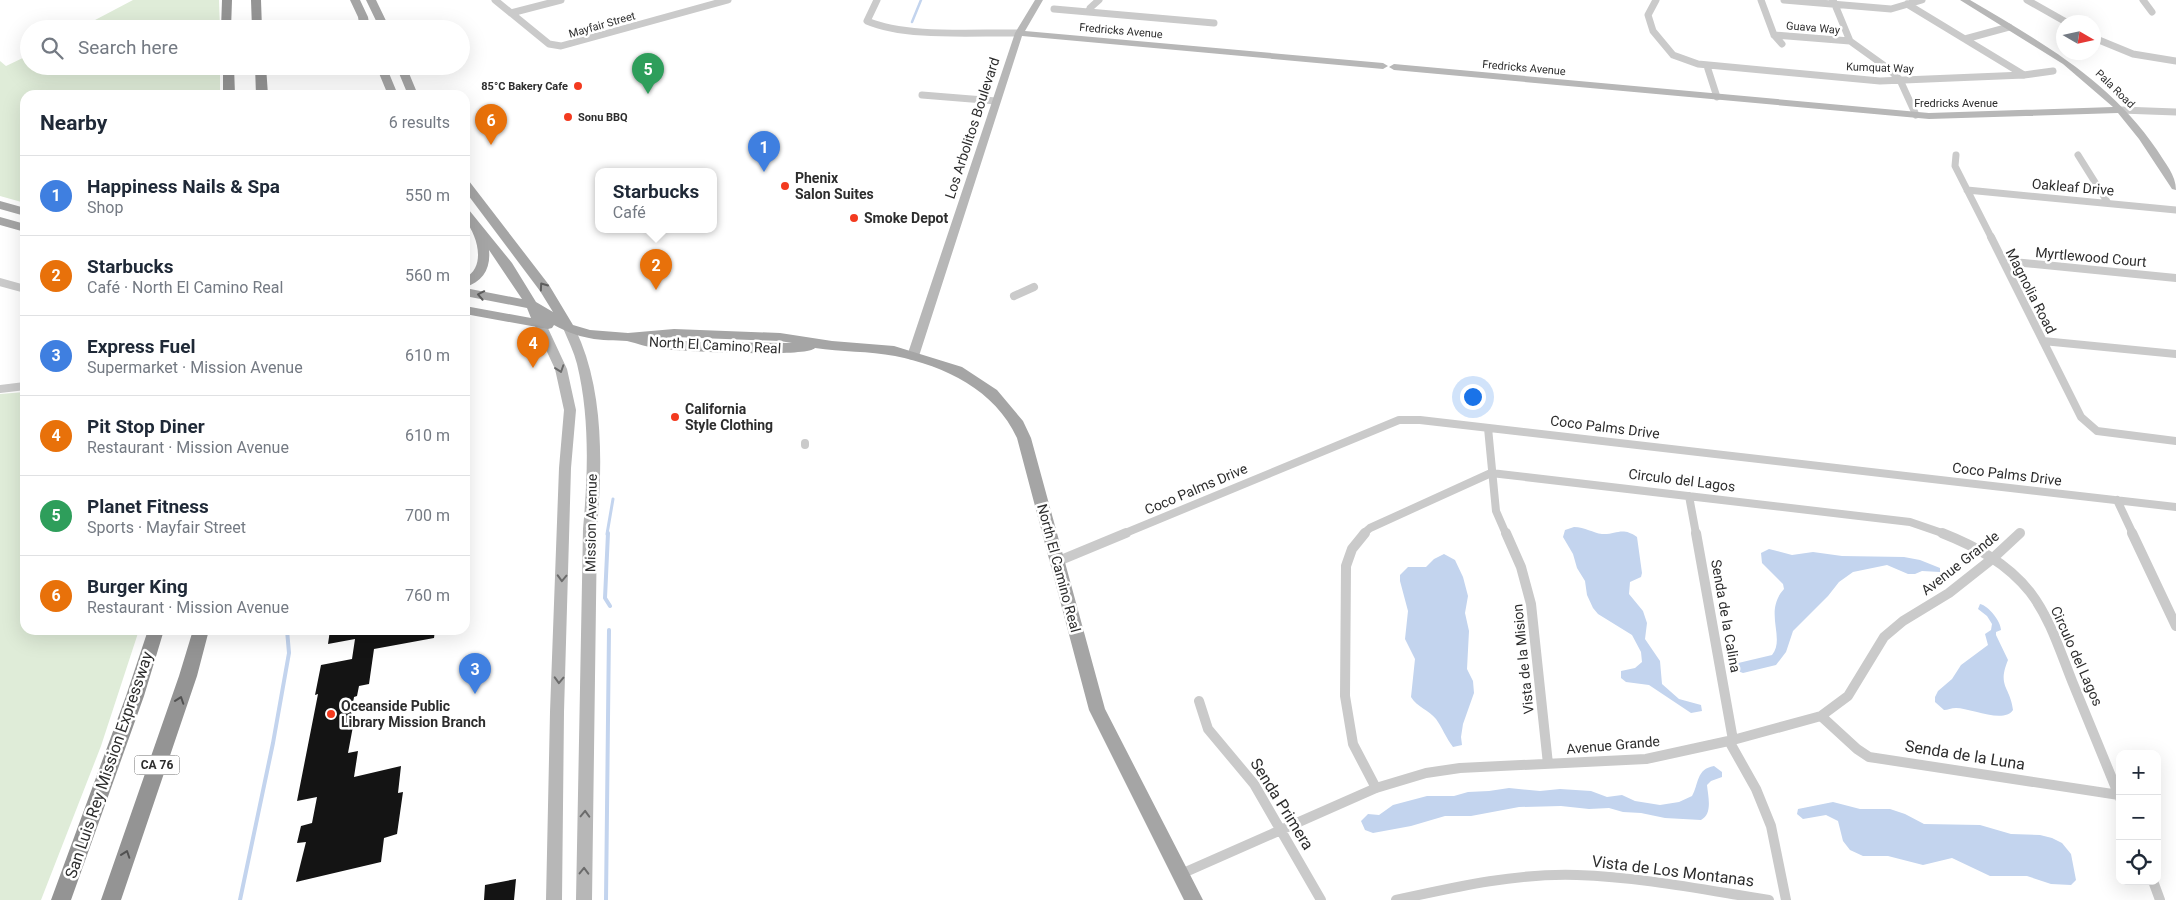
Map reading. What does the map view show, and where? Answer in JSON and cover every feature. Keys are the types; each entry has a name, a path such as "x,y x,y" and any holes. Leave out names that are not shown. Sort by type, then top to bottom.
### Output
{"highway":[{"path":"226,20 227,0"},
{"path":"256,0 257,20"},
{"path":"228,75 229,90"},
{"path":"261,75 262,90"},
{"name":"San Luis Rey Mission Expressway","path":"61,900 135,696 154,635"},
{"name":"CA 76","path":"110,900 185,686 200,635"}],"main road":[{"path":"355,0 362,20"},
{"path":"372,0 381,20"},
{"path":"385,75 391,90"},
{"path":"394,75 397,79 406,80"},
{"path":"404,75 411,90"},
{"name":"Mission Avenue","path":"470,189 545,288 569,328"},
{"path":"0,205 20,211"},
{"path":"470,206 480,216 490,215"},
{"name":"Mission Avenue","path":"470,218 494,246 532,305 540,324"},
{"path":"0,221 20,227"},
{"path":"470,280 479,275 484,266 485,248 479,228"},
{"path":"470,293 532,305 569,328"},
{"path":"470,311 569,328"},
{"name":"North El Camino Real","path":"569,328 590,334 628,337 674,333 776,349 832,346"},
{"name":"North El Camino Real","path":"628,337 662,345 805,341 832,346 894,351 957,370 992,393 1018,425 1024,438 1056,562 1098,710 1194,900"}],"street":[{"name":"Mayfair Street","path":"496,0 548,44 561,46 728,0"},
{"path":"512,13 561,0"},
{"name":"Fredricks Avenue","path":"876,0 867,21 871,25 924,31 1019,33 1916,115 2121,110 2176,112"},
{"name":"Los Arbolitos Boulevard","path":"913,356 1019,33 1033,7 1040,0"},
{"path":"1089,12 1090,8 1099,0"},
{"name":"Kumquat Way","path":"1656,0 1648,16 1653,32 1673,55 1707,66 1880,81 2024,75 2053,71"},
{"name":"Guava Way","path":"1761,0 1774,35 1782,44"},
{"path":"1784,0 1834,2 1891,9 1922,0"},
{"name":"Pala Road","path":"1964,0 2074,68 2099,88 2121,110 2176,187"},
{"path":"2027,0 2056,16"},
{"path":"2143,0 2152,12"},
{"path":"1834,2 1850,41 1889,69 1900,80 1916,115"},
{"path":"1908,4 2024,75"},
{"path":"1054,9 1214,24"},
{"path":"1965,39 2009,27"},
{"name":"Guava Way","path":"1774,35 1850,41"},
{"path":"2101,42 2134,56 2176,61"},
{"path":"1707,66 1717,97"},
{"path":"922,95 996,101"},
{"name":"Magnolia Road","path":"1956,155 1955,166 2081,417 2097,431 2176,441"},
{"path":"2078,155 2108,203"},
{"name":"Oakleaf Drive","path":"1967,190 2176,210"},
{"name":"Myrtlewood Court","path":"2003,262 2176,278"},
{"path":"0,282 20,288"},
{"path":"1014,296 1034,287"},
{"name":"Mission Avenue","path":"540,324 561,369 570,410 565,468 557,712 554,900"},
{"name":"Mission Avenue","path":"569,328 583,363 592,422 593,494 590,529 584,900"},
{"path":"2043,341 2176,354"},
{"path":"0,389 20,387"},
{"name":"Coco Palms Drive","path":"1056,562 1399,420 1420,420 2176,507"},
{"name":"Vista de la Mision","path":"1488,428 1496,511 1521,567 1532,604 1548,764"},
{"path":"1376,788 1353,744 1344,696 1346,566 1350,550 1356,540 1370,528 1491,473"},
{"name":"Circulo del Lagos","path":"1491,473 1910,522 1953,535 2005,567 2021,582 2046,616 2119,795"},
{"name":"Senda de la Calina","path":"1689,496 1731,741 1756,789 1771,826 1786,900"},
{"path":"2117,500 2172,610 2176,626"},
{"name":"Avenue Grande","path":"1181,874 1376,788 1426,772 1460,768 1646,759 1731,741 1821,716 1848,696 1884,637 1903,621 1949,593 1992,559 2020,533"},
{"name":"Senda Primera","path":"1199,701 1208,728 1254,784 1320,900"},
{"name":"Senda de la Luna","path":"1821,716 1857,749 1869,757 2116,796"},
{"name":"Vista de Los Montanas","path":"1396,900 1483,882 1574,875 1619,878 1769,900"},
{"path":"2154,885 2160,900"}],"green space":[{"path":"133,0 219,0 220,20 95,20"},
{"path":"20,59 20,75 220,75 220,90 20,90 20,202 0,196 0,61 6,66"},
{"path":"20,392 20,635 137,635 101,746 41,900 0,900 0,394"}],"water":[{"path":"1574,527 1602,534 1623,531 1637,537 1642,573 1641,577 1630,582 1629,594 1643,611 1647,623 1645,639 1660,661 1662,684 1679,699 1701,705 1702,711 1691,713 1649,685 1626,682 1621,678 1621,671 1635,668 1642,662 1641,652 1632,635 1598,614 1593,608 1587,595 1585,581 1563,537 1565,530"},
{"path":"1769,549 1792,555 1813,552 1842,556 1904,557 1920,560 1940,568 1940,572 1922,571 1908,574 1887,565 1853,572 1839,582 1828,596 1793,631 1786,652 1776,665 1743,673 1735,670 1734,664 1772,655 1776,648 1775,607 1784,589 1783,584 1762,563 1761,553"},
{"path":"1444,554 1455,560 1463,577 1468,596 1465,613 1469,631 1467,669 1473,681 1474,693 1463,724 1462,745 1453,747 1436,719 1411,697 1415,659 1405,639 1408,611 1400,581 1400,575 1408,567 1426,567 1434,559"},
{"path":"1980,604 1991,611 1999,623 2001,630 1996,632 1996,635 2008,660 2004,681 2013,710 2009,714 2002,716 1956,708 1944,710 1935,702 1938,691 1952,679 1961,665 1988,645 1985,634 1991,630 1992,624 1987,616 1978,609"},
{"path":"1714,766 1722,772 1722,777 1711,781 1707,785 1708,809 1707,814 1701,820 1665,818 1609,808 1589,809 1561,806 1519,807 1471,816 1445,816 1411,826 1373,833 1365,830 1361,821 1368,814 1379,815 1393,805 1427,796 1454,796 1468,792 1509,788 1540,791 1560,789 1591,791 1607,797 1622,795 1635,801 1660,805 1679,802 1692,796 1701,774 1704,770"},
{"path":"1833,802 1860,809 1890,809 1924,824 1980,825 2011,834 2040,835 2052,838 2062,843 2071,854 2076,880 2071,885 2051,884 2027,876 1990,876 1952,858 1923,865 1888,856 1863,856 1850,850 1843,841 1838,821 1826,815 1803,819 1797,814 1798,809"}],"building":[{"path":"329,635 434,635 434,638 374,649 369,684 359,686 357,696 354,697 350,722 354,721 348,753 358,751 354,777 401,766 398,793 403,792 397,834 384,838 381,862 296,882 306,842 297,843 301,826 312,823 317,797 297,801 318,694 315,695 321,665 352,659 355,639 328,644"},
{"path":"516,879 514,900 484,900 485,885"}],"waterway":[{"path":"912,22 921,0"},
{"path":"607,534 613,499"},
{"path":"608,533 605,598 610,606"},
{"path":"606,900 609,630"},
{"path":"240,900 273,743 289,653 287,635"}],"place":[{"name":"85°C Bakery Cafe","path":"578,86"},
{"name":"Planet Fitness","path":"648,94"},
{"name":"Sonu BBQ","path":"568,117"},
{"name":"Burger King","path":"491,145"},
{"name":"Happiness Nails & Spa","path":"764,172"},
{"name":"Phenix Salon Suites","path":"785,186"},
{"name":"Smoke Depot","path":"854,218"},
{"name":"Starbucks","path":"656,290"},
{"name":"Pit Stop Diner","path":"533,368"},
{"name":"California Style Clothing","path":"675,417"},
{"name":"Express Fuel","path":"475,694"},
{"name":"Oceanside Public Library Mission Branch","path":"331,714"}]}
